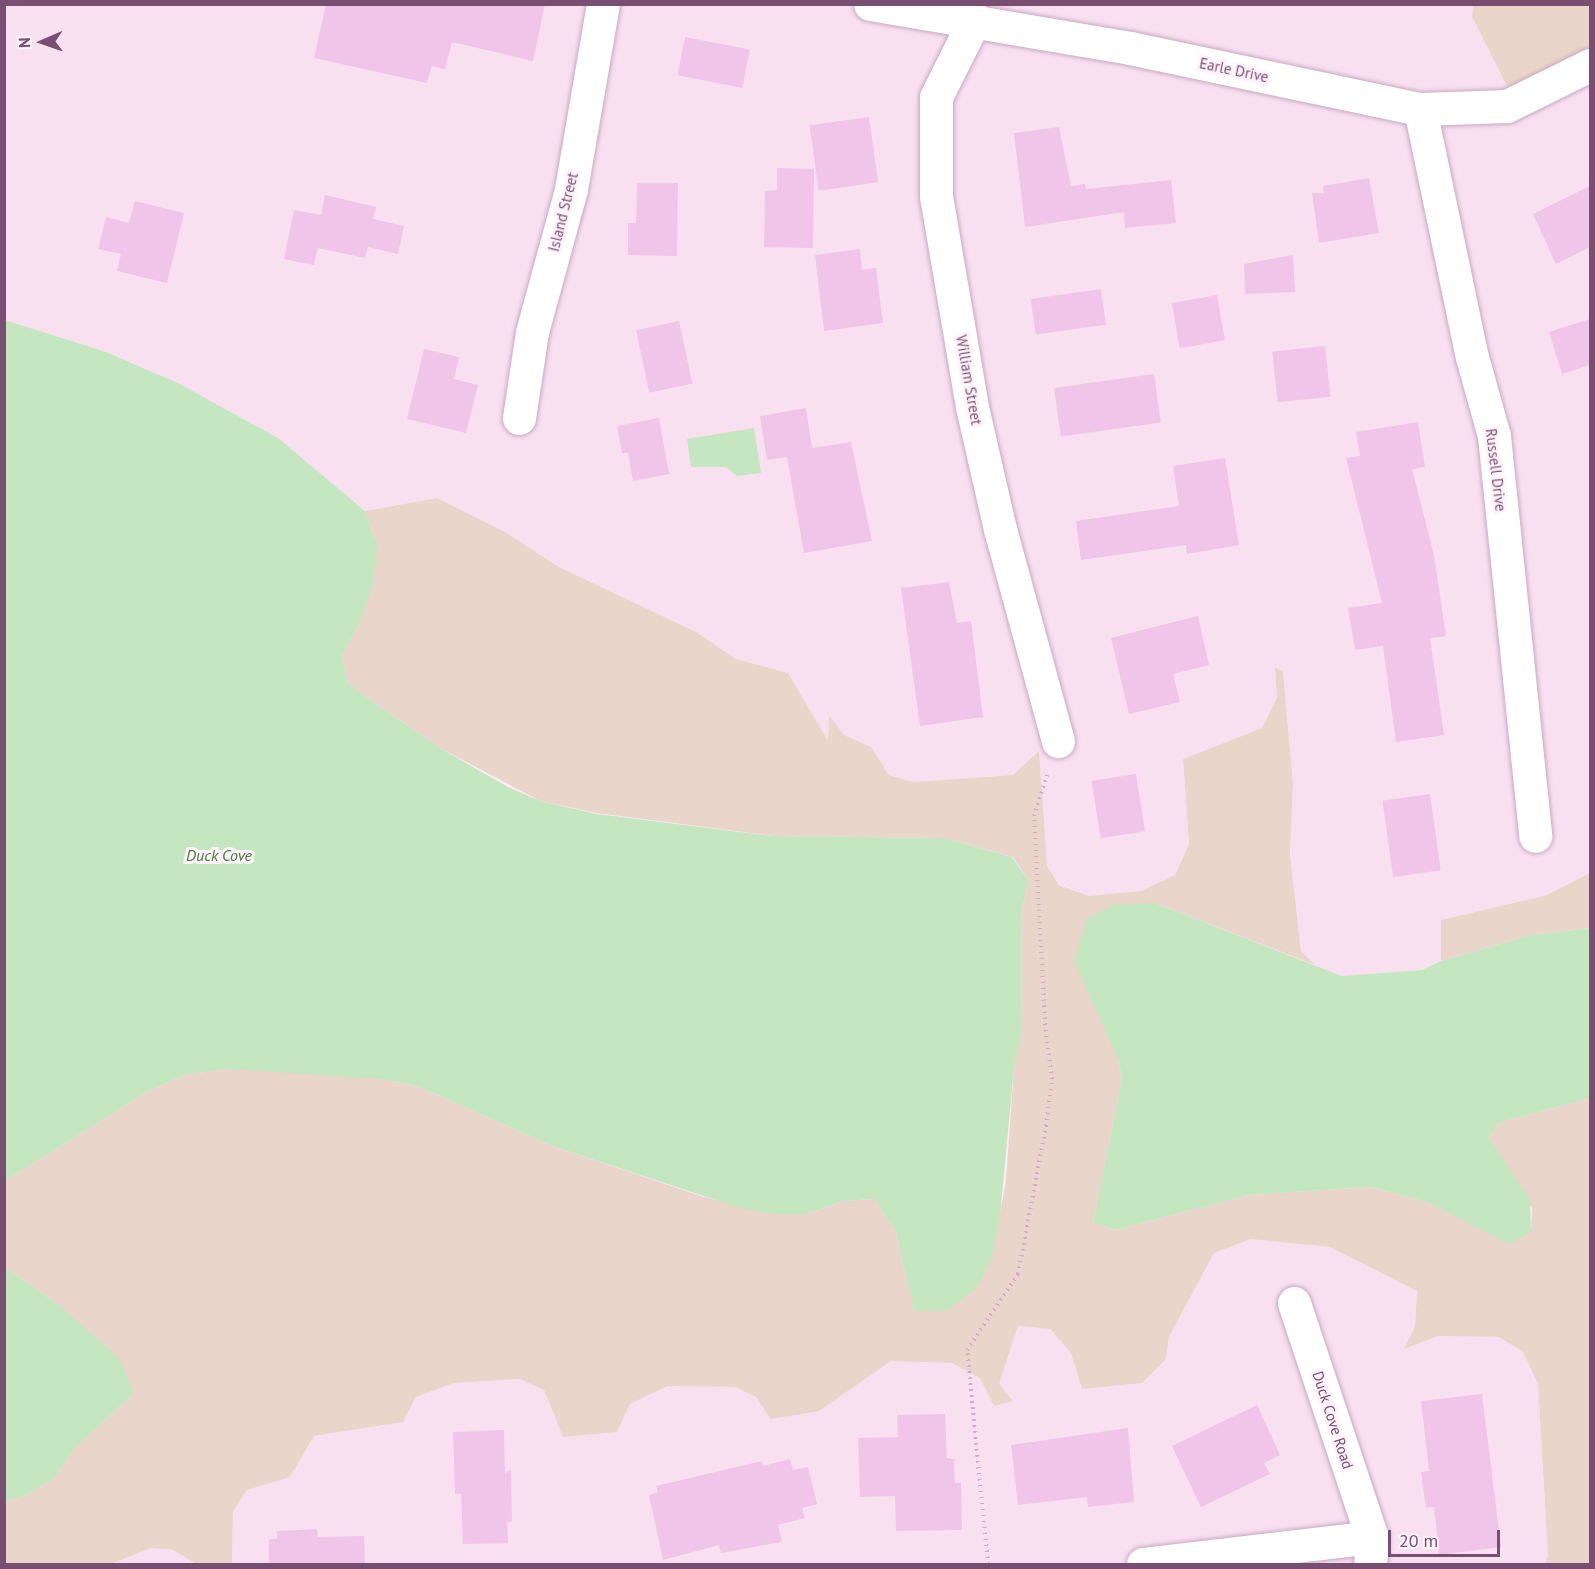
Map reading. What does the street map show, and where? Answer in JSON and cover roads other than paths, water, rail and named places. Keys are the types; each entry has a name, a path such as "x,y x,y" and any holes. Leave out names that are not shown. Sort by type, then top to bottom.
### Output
{"street":[{"name":"Island Street","path":"519,418 532,332 571,189 603,4"},
{"name":"Earle Drive","path":"870,4 975,19 1420,109 1507,106 1590,65"},
{"name":"William Street","path":"975,19 936,97 936,196 972,407 1000,529 1058,741"},
{"name":"Russell Drive","path":"1420,109 1472,357 1494,436 1535,836"},
{"name":"Duck Cove Road","path":"1143,1564 1371,1551 1294,1303"}],"water":[{"name":"Duck Cove","path":"5,320 106,352 180,384 278,438 365,511 378,547 372,587 360,622 342,655 348,684 440,748 508,787 540,801 597,814 773,836 944,838 1012,857 1028,880 1021,916 1022,1031 1014,1068 1000,1216 992,1258 975,1290 945,1311 914,1311 896,1232 874,1199 843,1201 807,1214 772,1214 737,1207 555,1147 417,1086 381,1079 227,1069 183,1075 147,1092 5,1181"},
{"path":"754,428 761,473 737,476 726,467 691,467 687,439"},
{"path":"1155,903 1342,976 1422,970 1441,961 1531,935 1590,928 1590,1098 1498,1123 1489,1138 1530,1199 1531,1232 1510,1244 1427,1202 1371,1187 1249,1195 1116,1230 1093,1223 1122,1079 1118,1059 1074,961 1087,919 1112,905"},
{"path":"5,1267 60,1306 119,1358 134,1393 75,1448 54,1478 25,1496 5,1501"}]}
